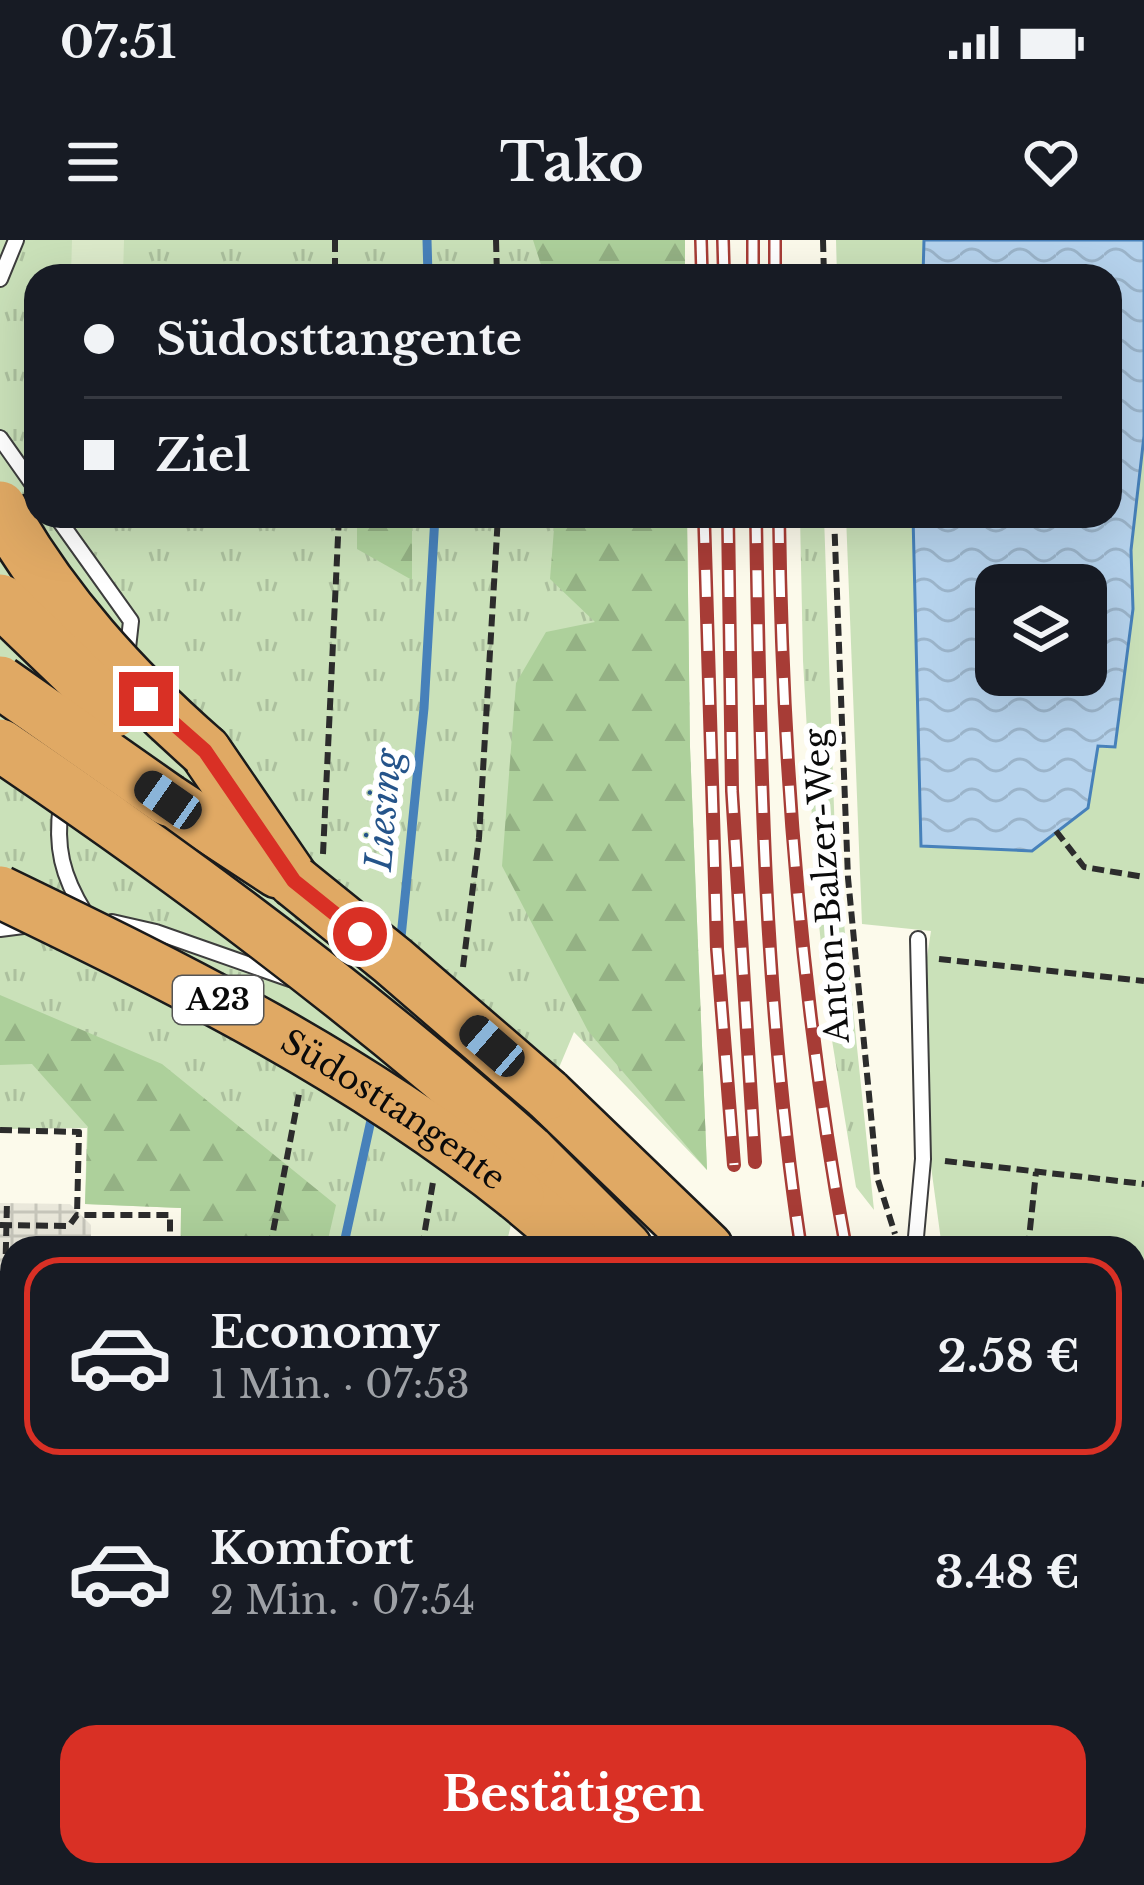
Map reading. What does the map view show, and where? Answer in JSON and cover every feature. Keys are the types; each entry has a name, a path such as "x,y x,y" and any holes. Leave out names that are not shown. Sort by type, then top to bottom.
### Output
{"highway":[{"path":"0,507 98,648 205,751 308,878"},
{"path":"0,600 113,709 192,769 548,1094 695,1236"},
{"path":"0,682 214,834 308,878"},
{"path":"0,745 264,930 442,1074 524,1173 610,1236"},
{"name":"Südosttangente","path":"0,892 186,983 337,1066 456,1147 524,1173 572,1236"}],"lane":[{"path":"0,279 16,240"},
{"path":"0,438 24,472"},
{"path":"64,528 130,621 123,690 77,753"},
{"path":"65,769 56,839 65,882 87,917"},
{"path":"0,929 87,917 156,932 312,986"},
{"path":"916,1236 923,1159 918,939"}],"path":[{"path":"308,878 338,528"},
{"path":"462,971 478,838 497,528"},
{"name":"Anton-Balzer-Weg","path":"835,528 854,947 878,1177 897,1236"},
{"path":"1056,831 1084,867 1144,878"},
{"path":"918,956 1144,981"},
{"path":"272,1236 299,1093"},
{"path":"3,1133 79,1132 77,1214 69,1226 3,1225 7,1202"},
{"path":"923,1159 1144,1184"},
{"path":"424,1236 435,1167"},
{"path":"1029,1236 1036,1172"},
{"path":"77,1214 170,1216 170,1236"}],"green space":[{"path":"0,240 685,240 685,264 24,264 24,528 687,528 690,747 707,1170 574,1032 537,1120 508,1236 180,1236 181,1208 85,1204 87,1128 0,1129"},
{"path":"72,240 124,240 123,264 71,264"},
{"path":"533,240 685,240 685,264 541,264"},
{"path":"836,240 1144,240 1144,1236 940,1236 930,1159 927,957 931,931 862,924 846,528 1122,528 1122,264 837,264"},
{"path":"357,528 412,528 412,580 357,549"},
{"path":"554,528 687,528 690,747 707,1170 588,1031 502,866 516,683 546,632 595,622 550,579"},
{"path":"800,528 824,528 835,837 874,1210 856,1187 830,1028 817,906"},
{"path":"0,995 162,1064 336,1205 329,1236 181,1236 181,1208 85,1204 88,1127 32,1064 0,1065"}],"shaded area":[{"path":"0,1203 70,1204 91,1225 91,1236 0,1236"}],"water":[{"path":"924,240 1144,240 1144,436 1131,550 1133,609 1115,747 1098,746 1088,808 1032,851 921,846 913,528 1122,528 1122,264 923,264"}],"waterway":[{"name":"Liesing","path":"427,240 428,264"},
{"name":"Liesing","path":"400,947 424,708 434,528"},
{"name":"Liesing","path":"346,1236 373,1111"}],"railway":[{"path":"701,240 702,264"},
{"path":"723,240 724,264"},
{"path":"753,240 753,264"},
{"path":"775,240 775,264"},
{"path":"704,528 717,949 734,1165"},
{"path":"728,528 732,791 755,1162"},
{"path":"756,528 772,974 799,1236"},
{"path":"779,528 784,700 797,884 817,1066 844,1236"}],"route":[{"path":"146,699 205,751 294,881 360,934"}]}
